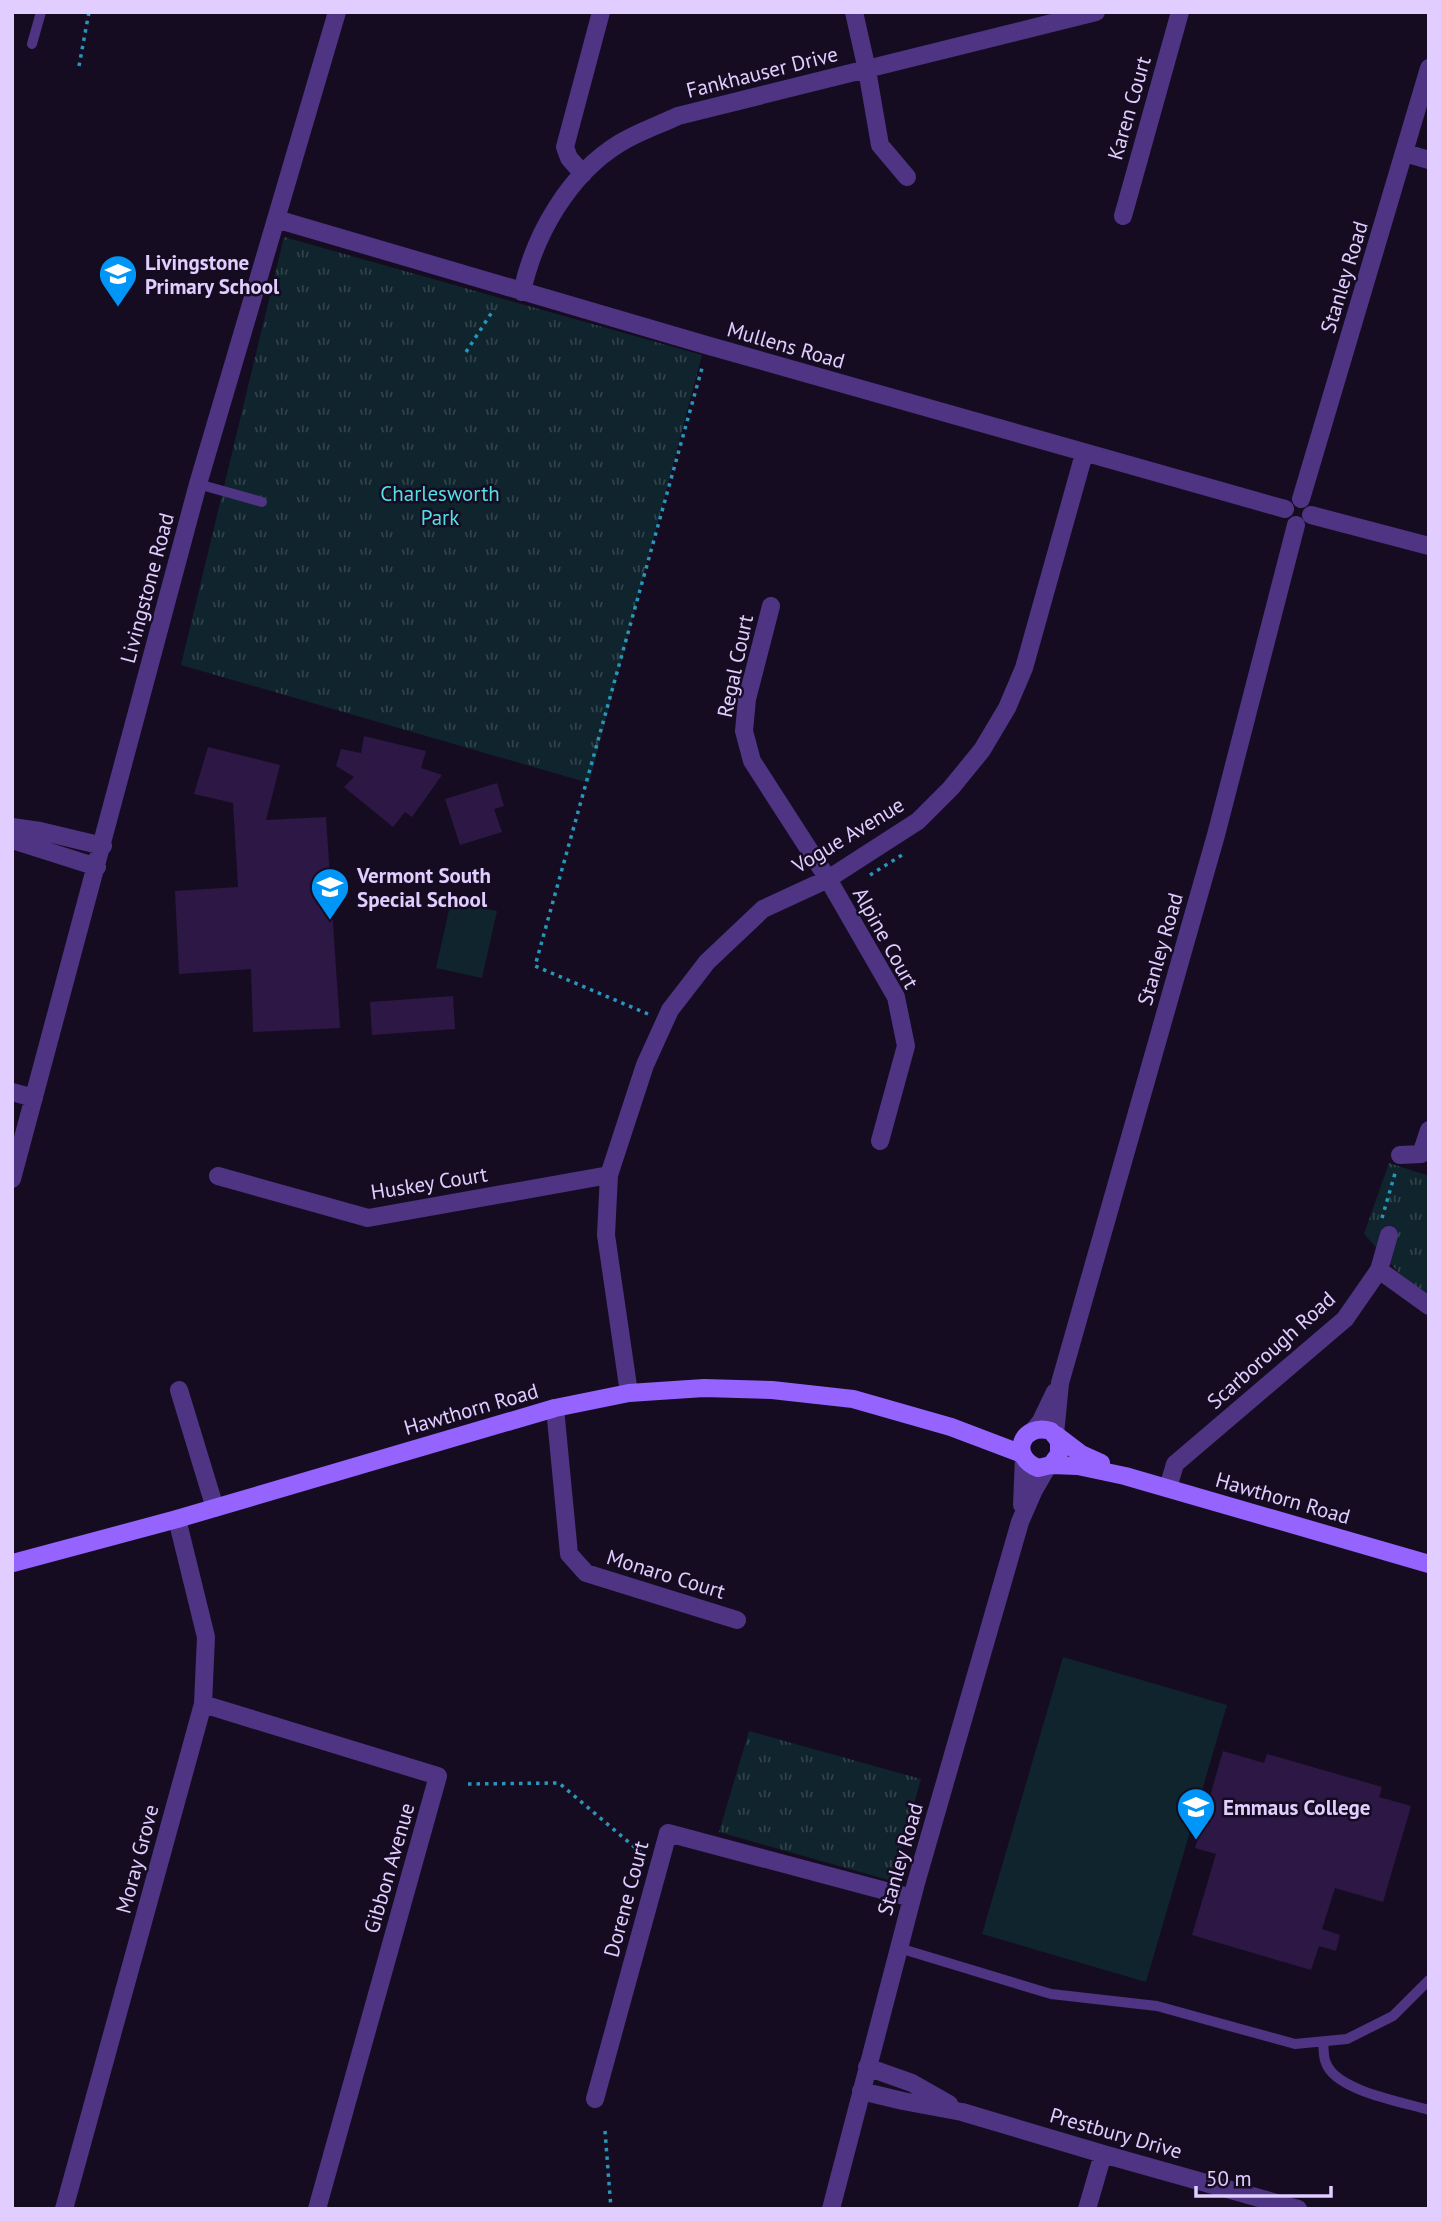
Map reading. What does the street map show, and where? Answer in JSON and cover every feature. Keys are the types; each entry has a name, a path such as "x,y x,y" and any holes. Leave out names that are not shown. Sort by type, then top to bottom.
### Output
{"main road":[{"name":"Hawthorn Road","path":"12,1563 177,1519 555,1408 629,1393 704,1388 772,1390 853,1399 951,1427 1023,1456"},
{"name":"Hawthorn Road","path":"951,1427 1010,1435 1032,1431"},
{"path":"1044,1429 1055,1435 1060,1448 1056,1460 1050,1465 1038,1468 1023,1456 1023,1441 1032,1431 1044,1429"},
{"name":"Hawthorn Road","path":"1055,1435 1081,1454 1125,1476"},
{"name":"Hawthorn Road","path":"1050,1465 1078,1466 1125,1476 1429,1564"},
{"path":"12,1563 12,1577"}],"street":[{"name":"Livingstone Road","path":"12,1179 198,484 337,12"},
{"path":"583,174 569,158 565,147 601,12"},
{"path":"854,12 880,145 907,177"},
{"name":"Fankhauser Drive","path":"522,292 527,271 556,208 583,174 619,144 678,116 1096,12"},
{"name":"Karen Court","path":"1123,216 1180,12"},
{"name":"Stanley Road","path":"1301,499 1429,68"},
{"path":"1405,153 1429,160"},
{"name":"Mullens Road","path":"276,219 1084,454 1285,509"},
{"name":"Vogue Avenue","path":"629,1393 606,1235 609,1175 645,1065 670,1010 707,962 763,909 828,879 918,821 951,788 982,750 1006,708 1024,668 1084,454"},
{"path":"1301,499 1309,505 1311,515 1305,523 1296,525 1287,519 1285,509 1291,501 1301,499"},
{"path":"1311,515 1429,547"},
{"name":"Stanley Road","path":"1055,1435 1060,1383 1216,835 1296,525"},
{"name":"Regal Court","path":"771,606 747,699 744,732 752,761 828,879"},
{"path":"12,827 103,846"},
{"path":"12,840 97,867"},
{"name":"Alpine Court","path":"828,879 896,997 906,1046 880,1142"},
{"path":"12,1092 34,1098"},
{"path":"1398,1161 1420,1154 1429,1130"},
{"name":"Huskey Court","path":"218,1176 369,1218 609,1175"},
{"name":"Scarborough Road","path":"1168,1488 1175,1464 1345,1319 1379,1270 1390,1235"},
{"path":"1379,1270 1429,1306"},
{"name":"Stanley Road","path":"1032,1431 1041,1421 1060,1383"},
{"path":"179,1390 215,1508"},
{"name":"Monaro Court","path":"555,1408 569,1554 586,1573 737,1620"},
{"name":"Stanley Road","path":"1020,1522 1024,1489 1023,1456"},
{"name":"Stanley Road","path":"831,2209 912,1898 1020,1522 1034,1490 1050,1465"},
{"name":"Moray Grove","path":"64,2209 203,1703 206,1637 177,1519"},
{"name":"Gibbon Avenue","path":"203,1703 438,1776 317,2209"},
{"name":"Dorene Court","path":"594,2099 668,1833 912,1898"},
{"name":"Prestbury Drive","path":"867,2067 912,2083 962,2112"},
{"name":"Prestbury Drive","path":"860,2091 962,2112 1298,2209"},
{"path":"1087,2209 1103,2154"}],"lane":[{"path":"32,44 41,12"},
{"path":"198,484 262,502"},
{"path":"899,1948 1051,1993 1157,2006 1295,2044 1348,2039 1393,2016 1429,1980"},
{"path":"1323,2042 1326,2065 1340,2081 1429,2110"}],"path":[{"path":"79,66 89,12"},
{"path":"466,352 494,309"},
{"path":"648,1014 535,966 702,368"},
{"path":"1382,1218 1398,1161"},
{"path":"468,1784 559,1783 644,1855"},
{"path":"605,2131 611,2209"}],"green space":[{"name":"Charlesworth Park","path":"284,237 702,355 589,783 181,665"},
{"path":"451,901 497,911 482,978 436,968"},
{"path":"1389,1163 1429,1176 1429,1296 1399,1273 1364,1234"},
{"path":"1063,1657 1227,1705 1146,1982 982,1934"},
{"path":"749,1731 921,1779 892,1881 719,1832"}],"building":[{"path":"364,736 426,751 421,768 442,775 412,817 405,812 393,827 344,787 354,777 336,766 341,749 361,753"},
{"path":"208,747 280,765 266,820 326,817 340,1028 253,1032 251,969 179,974 175,891 238,887 233,803 194,794"},
{"path":"497,783 504,806 494,809 502,832 460,845 445,799"},
{"path":"453,996 455,1029 372,1035 370,1002"},
{"path":"1223,1751 1264,1763 1267,1754 1382,1787 1379,1797 1411,1806 1383,1902 1335,1888 1322,1929 1340,1935 1336,1951 1319,1946 1311,1970 1192,1935 1216,1854 1195,1848"}],"place":[{"name":"Livingstone Primary School","path":"118,308"},
{"name":"Vermont South Special School","path":"330,921"},
{"name":"Emmaus College","path":"1196,1841"}]}
